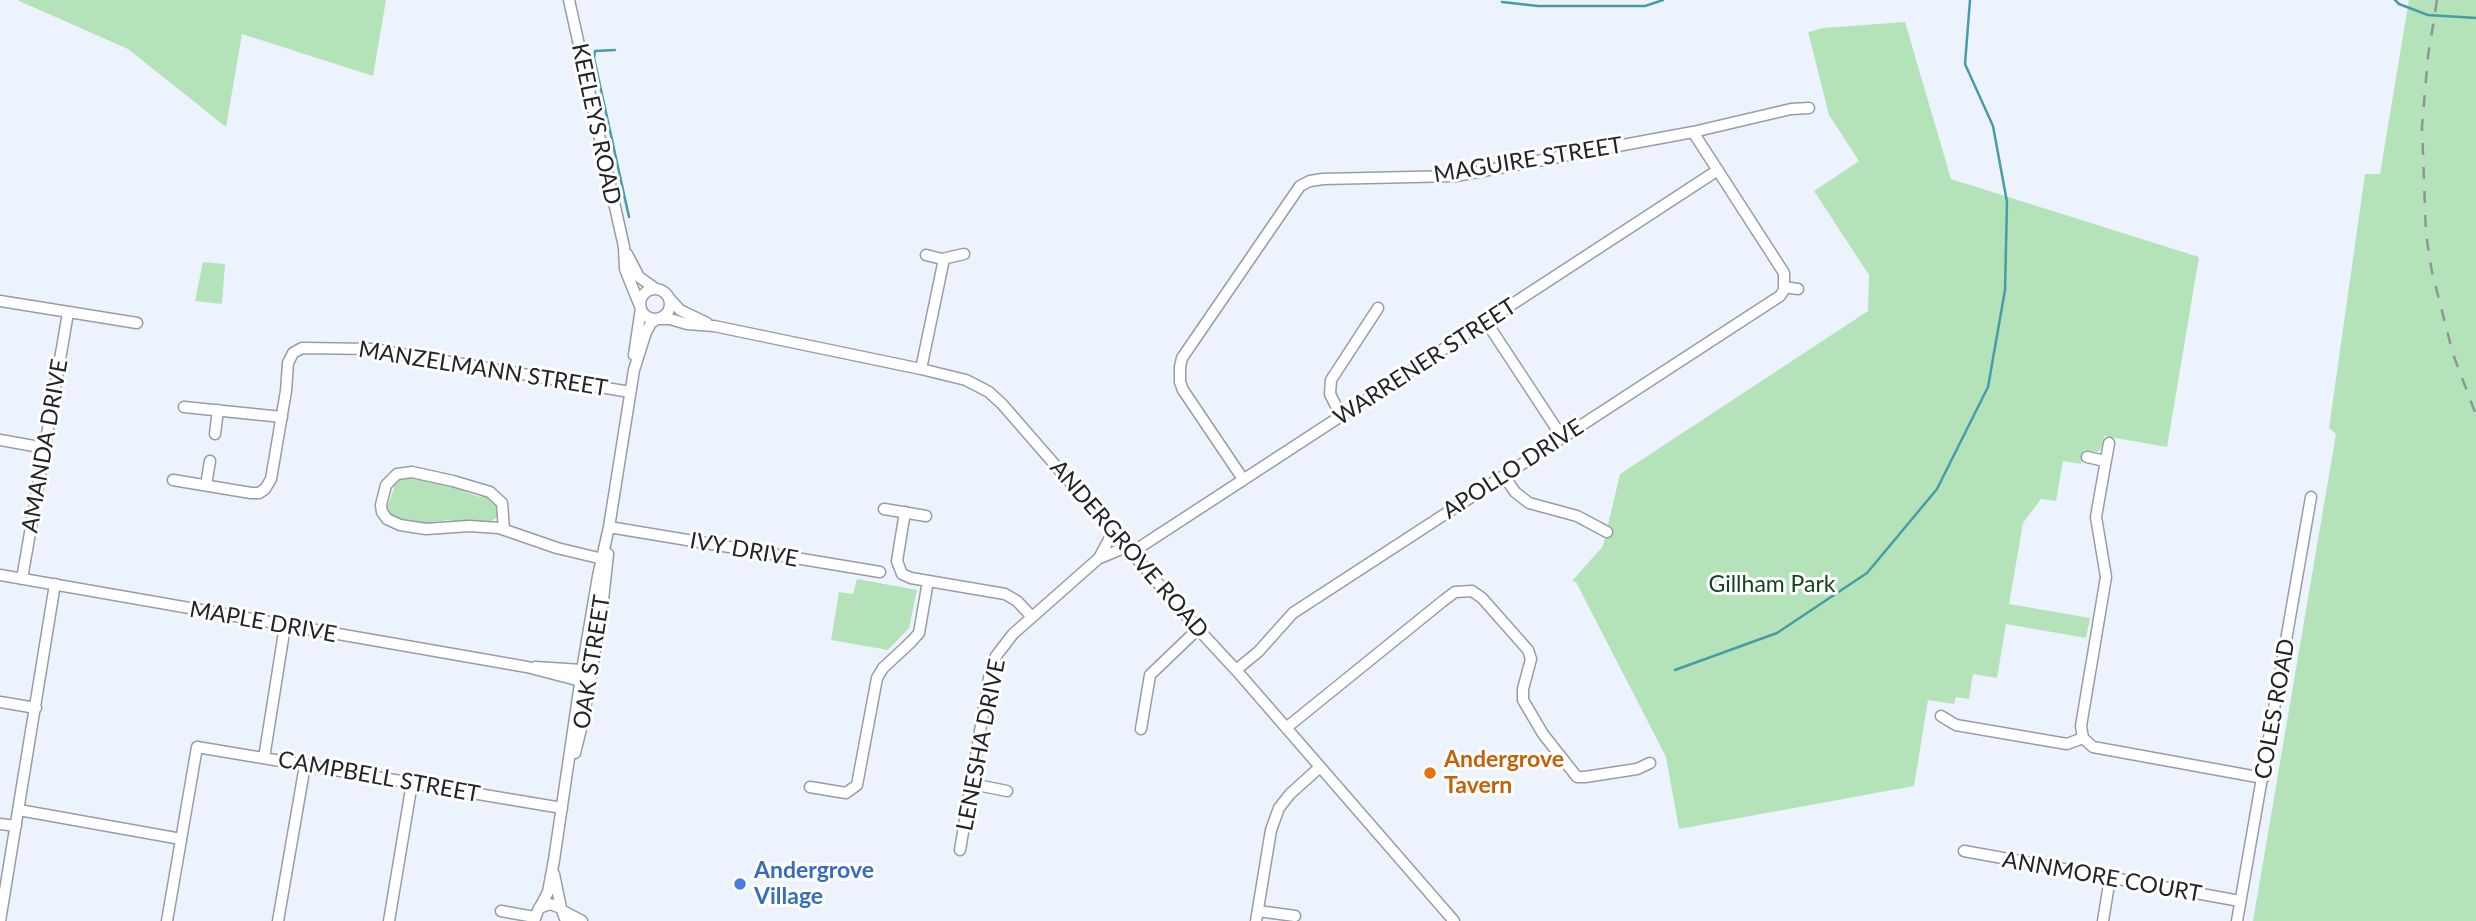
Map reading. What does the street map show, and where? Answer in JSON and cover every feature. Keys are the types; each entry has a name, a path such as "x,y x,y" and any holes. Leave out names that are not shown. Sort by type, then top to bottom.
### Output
{"street":[{"name":"KEELEYS ROAD","path":"569,0 624,247 627,276 641,307"},
{"name":"MAGUIRE STREET","path":"1243,479 1183,390 1180,367 1182,358 1300,186 1310,181 1323,180 1456,176 1693,132 1791,109 1809,108"},
{"path":"1693,132 1784,273 1784,287 1798,289"},
{"name":"WARRENER STREET","path":"1128,550 1487,323 1718,170"},
{"name":"KEELEYS ROAD","path":"624,247 637,275 656,289"},
{"path":"926,255 944,259 964,254"},
{"path":"921,369 944,259"},
{"name":"APOLLO DRIVE","path":"1236,670 1258,652 1293,613 1773,301 1780,296 1784,287"},
{"path":"656,289 668,296 670,309 658,319 648,317 641,307 644,294 656,289"},
{"name":"ANDERGROVE ROAD","path":"668,296 683,312 714,326"},
{"path":"0,301 137,323"},
{"name":"OAK STREET","path":"634,370 641,307"},
{"path":"1341,416 1330,394 1331,380 1378,308"},
{"name":"AMANDA DRIVE","path":"22,579 68,313"},
{"name":"OAK STREET","path":"534,919 548,889 554,860 634,370 646,332 651,323 658,319"},
{"name":"ANDERGROVE ROAD","path":"658,319 714,326 921,369 966,380 993,395 1454,921"},
{"path":"1487,323 1562,437"},
{"name":"MANZELMANN STREET","path":"282,416 288,363 295,352 306,347 372,349 630,392"},
{"path":"173,480 251,493 265,489 271,479 282,416 184,407"},
{"path":"215,434 218,410"},
{"path":"0,440 45,448"},
{"path":"2109,443 2096,517 2106,577 2081,726 2083,738 2093,747 2263,778"},
{"path":"2087,457 2105,461"},
{"path":"206,485 210,461"},
{"path":"504,529 502,503 487,491 412,472 397,474 386,485 382,512 389,521 400,526 426,529 469,526 504,529 547,545 604,560"},
{"path":"1504,476 1515,492 1529,503 1577,516 1607,532"},
{"name":"COLES ROAD","path":"2237,921 2311,497"},
{"path":"884,509 926,516"},
{"path":"905,512 897,566 906,577 1005,594 1017,601 1032,617"},
{"name":"IVY DRIVE","path":"609,527 880,572"},
{"name":"LENESHA DRIVE","path":"960,850 993,662 1006,640 1099,558 1113,532"},
{"name":"LENESHA DRIVE","path":"1099,558 1128,550"},
{"name":"MAPLE DRIVE","path":"0,575 584,676"},
{"path":"810,787 846,793 857,785 877,678 883,668 919,633 928,581"},
{"path":"0,921 55,584"},
{"path":"1286,729 1455,592 1472,591 1482,598 1528,650 1531,659 1523,689 1523,700 1543,734 1577,776 1637,769 1650,763"},
{"path":"264,758 285,626"},
{"path":"1141,729 1151,673 1198,629"},
{"path":"0,702 36,708"},
{"path":"1941,716 1956,725 2067,744 2083,738"},
{"name":"CAMPBELL STREET","path":"181,839 197,747 562,808"},
{"path":"278,921 304,765"},
{"path":"1295,916 1257,916 1270,830 1279,808 1290,794 1320,767"},
{"path":"389,921 412,783"},
{"path":"972,784 1007,791"},
{"path":"19,810 181,839 167,921"},
{"path":"0,824 16,826"},
{"name":"ANNMORE COURT","path":"1964,851 2240,901"},
{"name":"OAK STREET","path":"554,860 554,877 563,913"},
{"path":"2103,921 2110,878"},
{"path":"540,907 550,904 582,921"},
{"path":"501,911 534,919"}],"green space":[{"path":"17,0 386,0 373,76 242,34 226,127 128,49"},
{"path":"2409,0 2476,0 2476,921 2253,921 2336,434 2329,428 2365,174 2380,174"},
{"name":"Gillham Park","path":"1905,22 1951,179 2199,257 2167,447 2104,436 2101,449 2097,452 2084,450 2081,464 2063,461 2056,501 2041,499 2023,523 2009,604 2090,618 2086,638 2006,624 1997,678 1973,674 1969,699 1956,697 1954,704 1928,700 1914,786 1679,829 1666,757 1576,582 1572,581 1603,546 1620,474 1868,311 1869,275 1814,191 1859,161 1829,115 1808,32 1823,28"},
{"path":"203,262 225,264 222,304 195,301"},
{"path":"413,477 464,489 465,492 480,497 489,497 498,505 498,517 490,522 453,523 450,520 431,522 428,525 392,517 386,506 394,488 392,485 400,478"},
{"path":"857,579 917,590 909,628 888,650 831,640 839,592 853,594"}],"waterway":[{"path":"1502,2 1538,6 1645,6 1663,0"},
{"path":"1675,670 1777,633 1867,573 1937,489 1988,387 2005,290 2007,202 1993,126 1965,64 1970,0"},
{"path":"2395,0 2428,15 2476,18"},
{"path":"615,50 595,51 594,58 629,217"}],"railway":[{"path":"2437,0 2428,56 2422,127 2426,234 2432,272 2453,354 2476,415"}],"place":[{"name":"Andergrove Tavern","path":"1430,773"},
{"name":"Andergrove Village","path":"740,884"}]}
